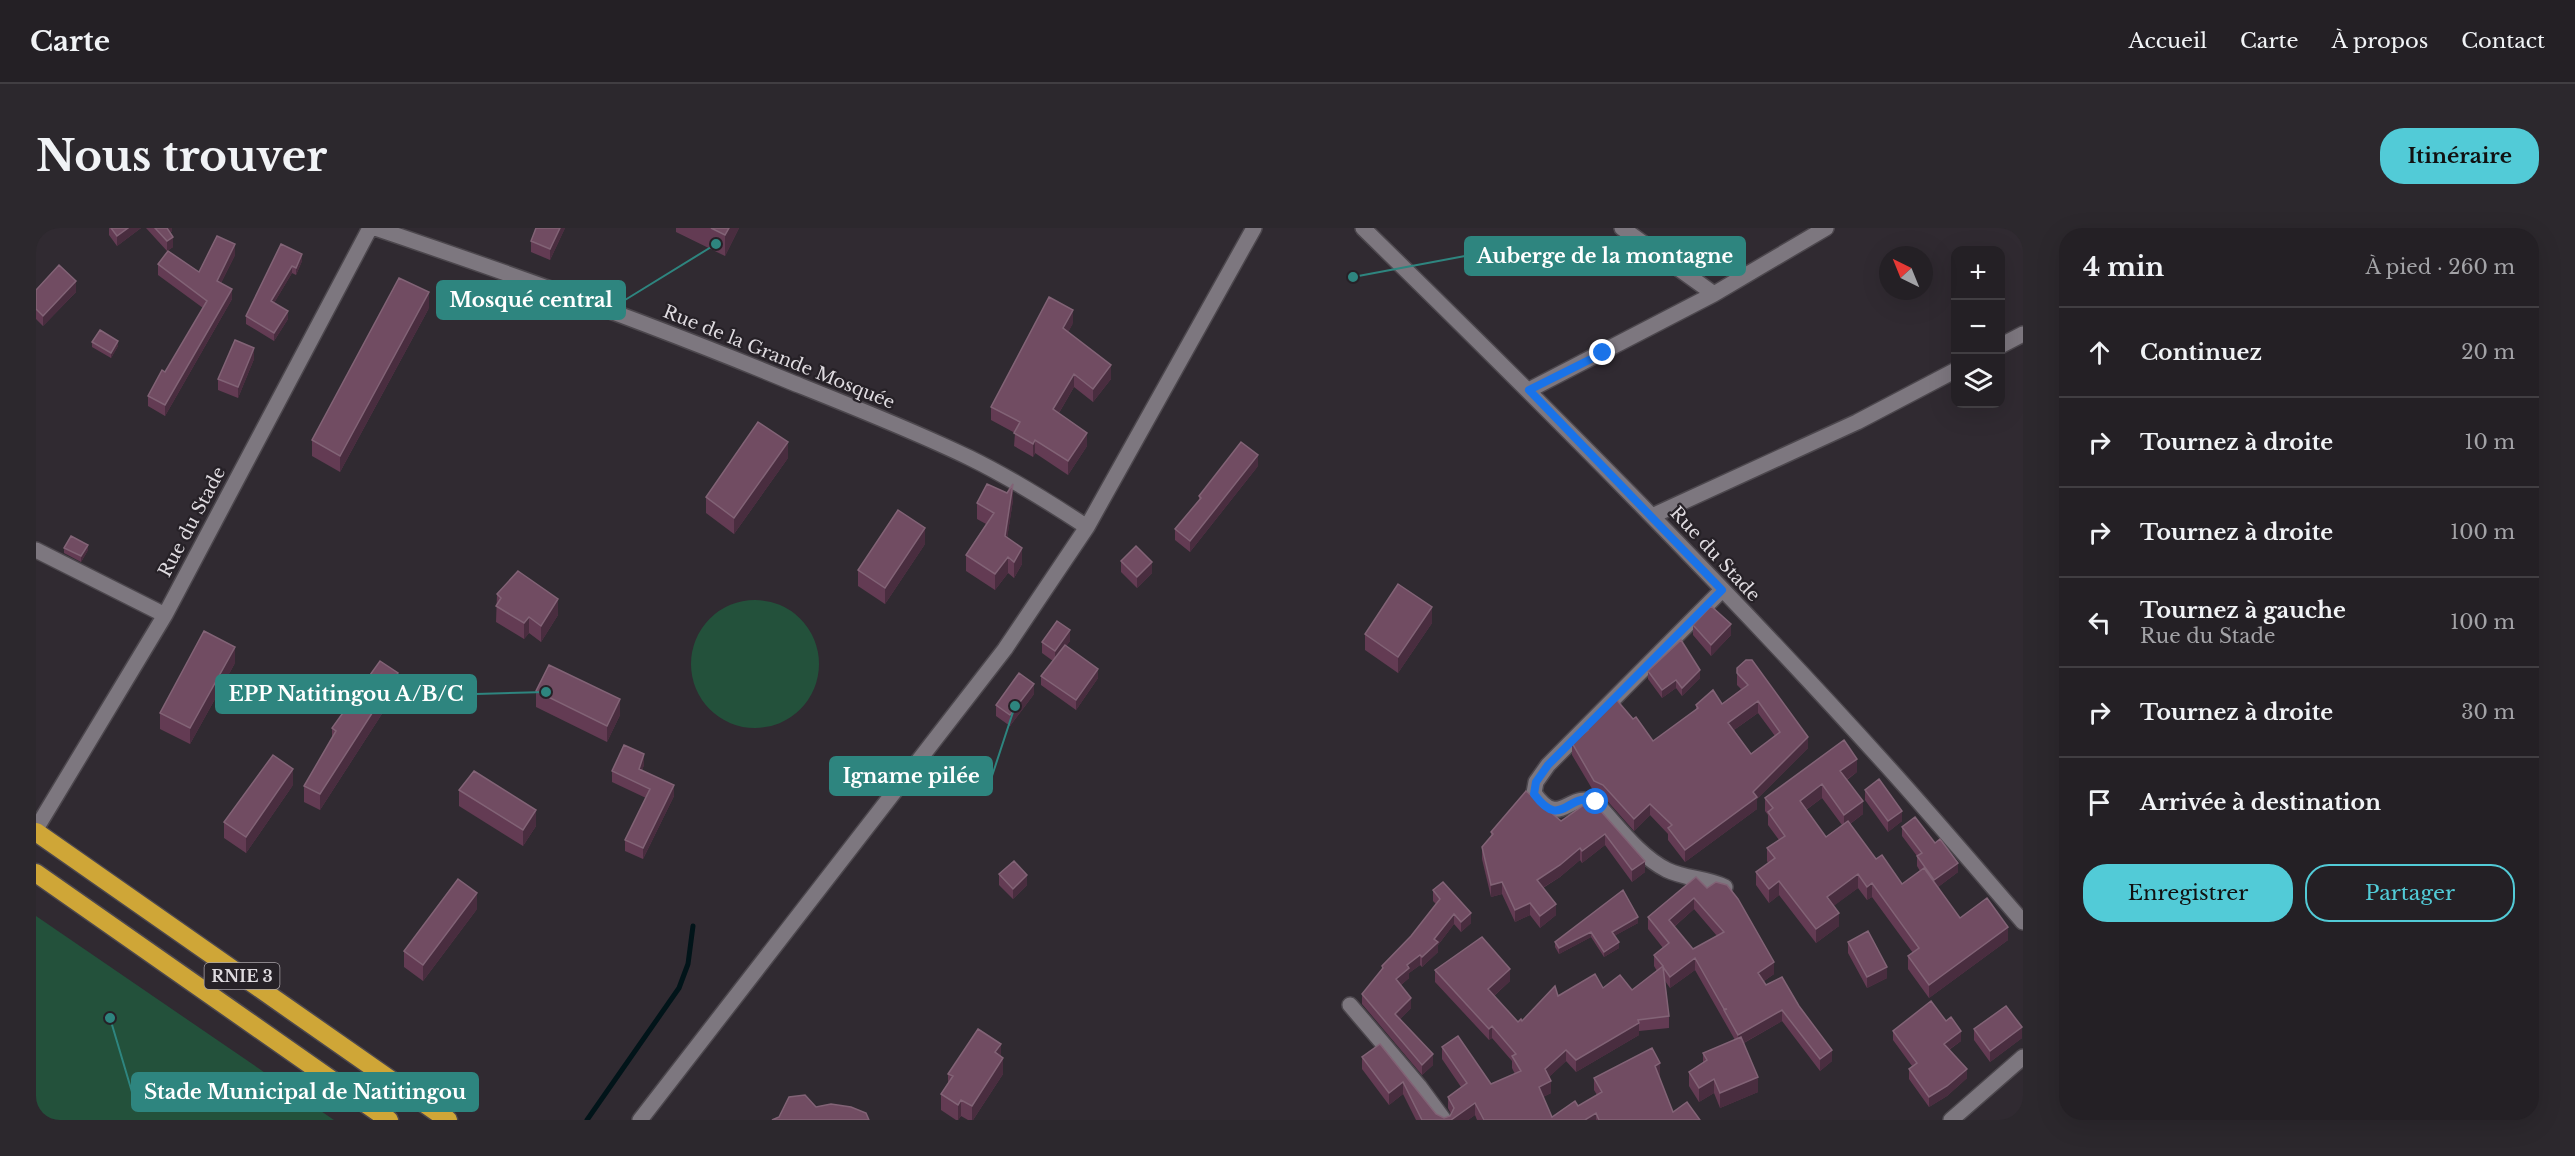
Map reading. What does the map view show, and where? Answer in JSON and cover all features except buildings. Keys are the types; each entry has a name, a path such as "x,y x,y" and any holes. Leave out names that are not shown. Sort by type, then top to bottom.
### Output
{"highway":[{"name":"RNIE 3","path":"36,830 448,1120"},
{"name":"RNIE 3","path":"36,873 389,1120"}],"street":[{"name":"Rue du Stade","path":"36,830 165,615 370,228"},
{"name":"Rue de la Grande Mosquée","path":"375,228 537,283 736,359 922,436 972,459 1032,492 1087,527"},
{"path":"640,1120 1005,649 1087,527 1254,228"},
{"name":"Rue du Stade","path":"1363,228 1529,390 1652,516 1887,767 2023,922"},
{"path":"1622,228 1714,294"},
{"path":"1529,390 1714,294 1826,228"},
{"path":"2005,344 2023,334"},
{"path":"1652,516 1857,422 1951,373"},
{"path":"36,550 165,615"},
{"path":"1722,590 1548,765 1536,782 1534,794 1544,807 1551,810 1560,810 1581,800 1588,799 1596,802 1642,852 1667,870 1711,880 1725,887"},
{"path":"1350,1005 1419,1086 1444,1120"},
{"path":"1951,1120 2023,1057"}],"green space":[{"path":"755,600 779,605 800,619 814,640 819,664 814,688 800,709 779,723 755,728 731,723 710,709 696,688 691,664 696,640 710,619 731,605"},
{"path":"36,916 334,1120 36,1120"}],"waterway":[{"path":"587,1120 679,988 688,964 693,926"}],"place":[{"name":"Mosqué central","path":"716,244"},
{"name":"Auberge de la montagne","path":"1353,277"},
{"name":"EPP Natitingou A/B/C","path":"546,692"},
{"name":"Igname pilée","path":"1015,706"},
{"name":"Stade Municipal de Natitingou","path":"110,1018"}],"route":[{"path":"1596,802 1588,799 1581,800 1560,810 1551,810 1544,807 1534,794 1536,782 1548,765 1722,590 1529,390 1603,353"}]}
